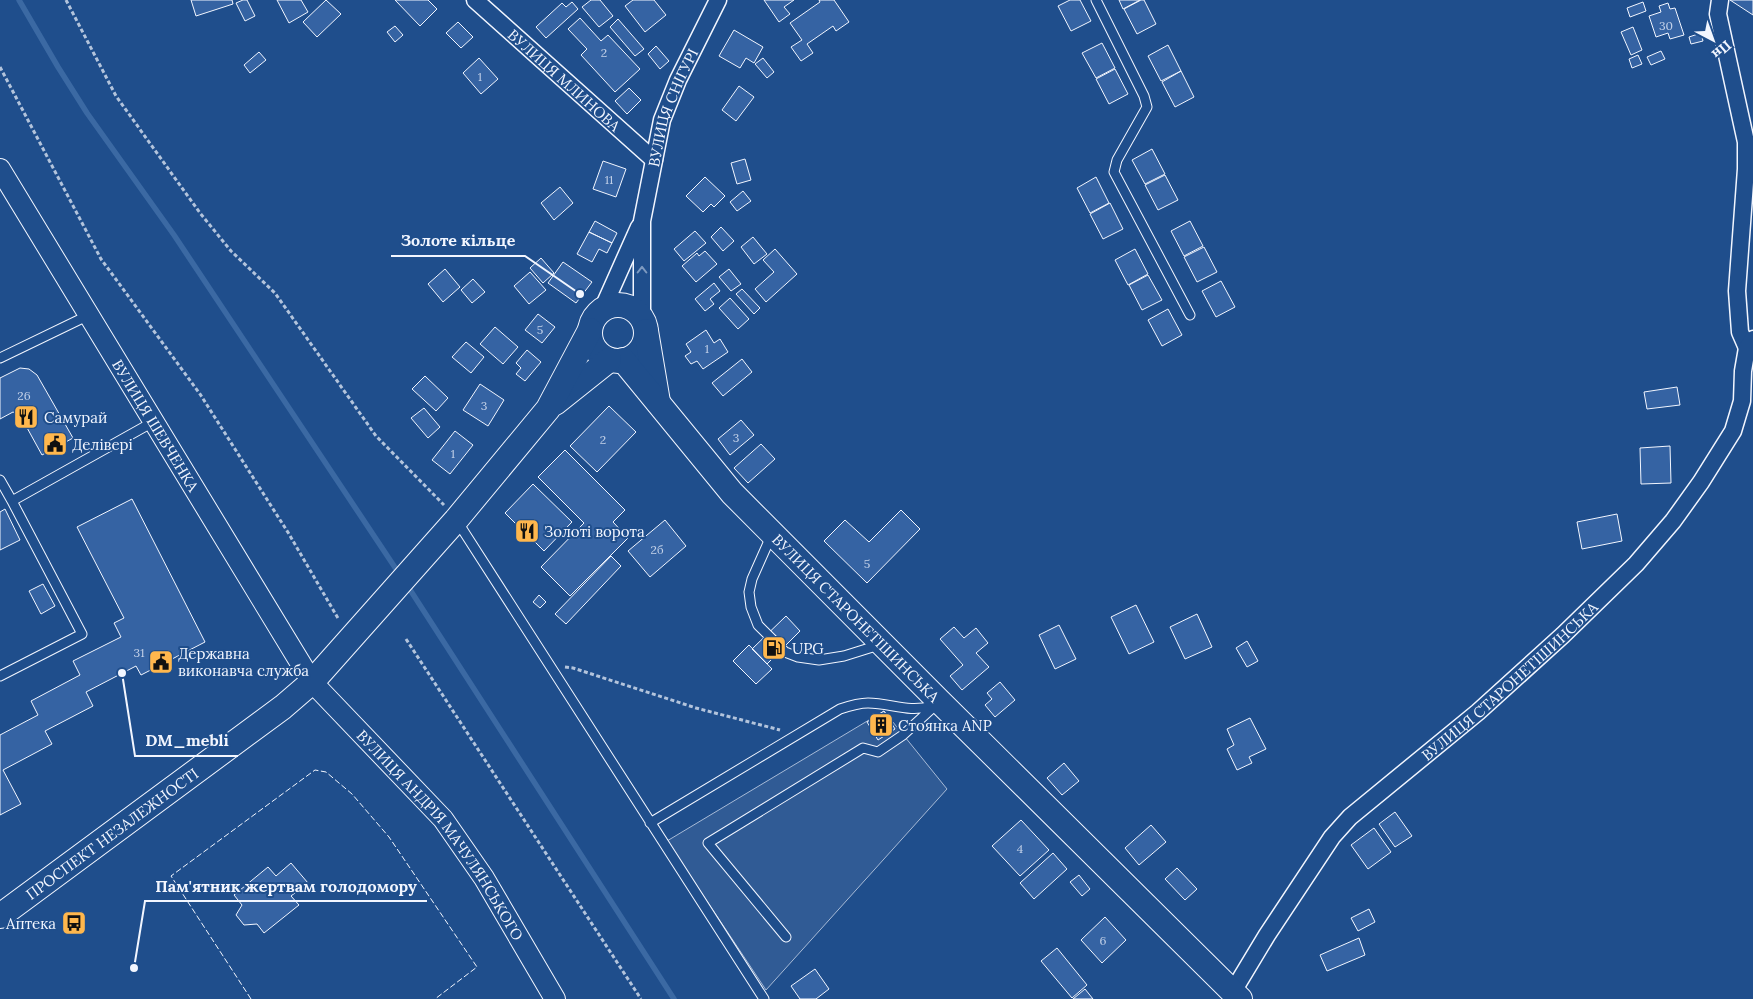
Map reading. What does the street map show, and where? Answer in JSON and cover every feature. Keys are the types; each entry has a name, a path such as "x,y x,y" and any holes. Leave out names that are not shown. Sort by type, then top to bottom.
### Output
{"main road":[{"path":"456,520 548,409 590,330 592,322 602,310 611,306 620,305 628,307 636,312 644,324 658,403"},
{"path":"548,409 616,360 637,353 645,338 644,324"},
{"path":"590,330 590,339 594,348 601,355 616,360"},
{"name":"ВУЛИЦЯ СТАРОНЕТІШИНСЬКА","path":"616,360 658,403 732,493 939,702 1058,818 1234,997"},
{"name":"ПРОСПЕКТ НЕЗАЛЕЖНОСТІ","path":"0,916 283,707 312,682 348,627 456,520"}],"street":[{"name":"ВУЛИЦЯ МЛИНОВА","path":"475,0 654,160"},
{"name":"ВУЛИЦЯ СНІГУРІ","path":"644,324 642,221 662,120 678,80 718,0"},
{"path":"1720,0 1718,14 1746,142 1746,169 1737,291 1740,332 1750,343"},
{"name":"ВУЛИЦЯ ШЕВЧЕНКА","path":"0,169 312,682"},
{"name":"ВУЛИЦЯ СНІГУРІ","path":"602,310 642,221"},
{"name":"ВУЛИЦЯ СТАРОНЕТІШИНСЬКА","path":"1234,997 1267,935 1332,837 1344,824 1485,706 1636,564 1673,521 1701,482 1733,431 1742,401 1743,371 1750,343"},
{"name":"ВУЛИЦЯ АНДРІЯ МАЧУЛЯНСЬКОГО","path":"312,682 443,819 484,878 555,999"}],"lane":[{"path":"1096,0 1144,96 1147,107 1117,160 1114,172 1190,315"},
{"path":"0,358 89,315"},
{"path":"12,501 153,422"},
{"path":"0,480 82,634 0,676"},
{"path":"456,520 764,999"},
{"path":"772,534 752,579 749,592 751,607 758,625 785,652 798,657 819,660 844,656 882,644"},
{"path":"650,823 840,709 854,704 878,704 910,710 932,706 939,702"},
{"path":"786,937 708,843 863,748 878,752 903,734 939,702"}],"path":[{"path":"66,0 116,96 200,213 231,251 275,293 376,436 432,492 456,520"},
{"path":"0,67 102,260 200,394 348,627"},
{"path":"406,639 641,999"},
{"path":"549,666 573,668 696,708 797,735"}],"shaded area":[{"path":"884,711 947,789 766,990 667,841"}],"building":[{"path":"191,0 232,0 233,4 196,16"},
{"path":"247,0 255,16 245,21 236,3"},
{"path":"277,0 301,0 308,12 289,23"},
{"path":"326,0 341,14 317,37 303,22"},
{"path":"395,0 428,0 437,9 420,26"},
{"path":"591,0 600,0 613,16 599,27 582,7"},
{"path":"633,0 654,0 666,15 645,32 625,6"},
{"path":"764,0 794,0 784,7 790,14 779,22"},
{"path":"819,0 834,0 849,22 836,31 833,26 807,44 813,53 801,61 791,47 802,40 790,23 820,2"},
{"path":"1070,0 1080,0 1091,21 1071,31 1058,6"},
{"path":"1119,0 1140,0 1123,9"},
{"path":"1144,0 1156,24 1137,34 1124,9"},
{"path":"1730,0 1753,0 1753,15"},
{"path":"572,2 578,9 546,38 536,27 562,3 566,7"},
{"path":"1643,2 1646,11 1630,17 1627,8"},
{"path":"1668,3 1670,9 1675,8 1684,35 1670,39 1668,33 1656,37 1649,16 1661,12 1659,6"},
{"path":"580,18 601,41 608,35 640,69 615,92 581,55 587,49 568,29"},
{"path":"618,19 644,49 635,56 610,27"},
{"path":"458,22 473,37 461,48 446,33"},
{"path":"395,26 403,35 395,42 387,32"},
{"path":"1633,27 1642,50 1631,55 1621,32"},
{"path":"734,30 763,47 754,63 746,58 740,68 719,56"},
{"path":"1701,33 1703,41 1691,44 1689,37"},
{"path":"1102,43 1115,68 1096,78 1082,53"},
{"path":"1168,45 1181,71 1161,81 1148,56"},
{"path":"656,46 669,61 660,69 648,54"},
{"path":"1661,51 1665,59 1651,65 1647,57"},
{"path":"259,52 266,60 250,73 244,65"},
{"path":"1638,55 1642,64 1632,68 1629,59"},
{"path":"479,58 498,79 481,94 463,73"},
{"path":"763,58 774,72 767,78 755,64"},
{"path":"1115,69 1128,94 1109,104 1096,79"},
{"path":"1181,71 1194,97 1175,107 1162,82"},
{"path":"739,86 754,97 736,121 722,110"},
{"path":"629,88 641,100 627,114 615,101"},
{"path":"1152,149 1165,174 1145,184 1132,160"},
{"path":"745,159 751,180 737,184 731,163"},
{"path":"603,161 626,169 616,197 593,189"},
{"path":"1165,175 1178,200 1158,210 1145,185"},
{"path":"705,177 725,196 714,207 711,204 703,212 686,196"},
{"path":"1096,177 1109,203 1090,213 1077,188"},
{"path":"560,187 573,203 554,220 541,203"},
{"path":"743,191 751,201 737,211 730,202"},
{"path":"1110,203 1123,229 1103,239 1090,214"},
{"path":"595,221 617,233 612,243 589,232"},
{"path":"1190,221 1203,246 1184,256 1171,231"},
{"path":"721,227 734,241 723,251 711,237"},
{"path":"695,231 706,243 684,261 674,249"},
{"path":"589,232 612,243 607,253 599,249 592,262 577,254"},
{"path":"753,237 767,254 754,264 741,247"},
{"path":"1204,247 1217,272 1197,282 1184,257"},
{"path":"775,249 797,274 766,302 755,289 774,272 763,260"},
{"path":"1135,249 1148,274 1128,285 1115,260"},
{"path":"705,251 717,264 696,282 682,266 697,253 699,256"},
{"path":"541,258 554,273 543,283 530,268"},
{"path":"563,262 592,282 576,303 548,283"},
{"path":"445,269 460,287 443,302 428,284"},
{"path":"729,269 741,284 731,291 719,277"},
{"path":"530,272 546,290 529,304 514,286"},
{"path":"1148,275 1162,300 1142,310 1129,285"},
{"path":"473,279 485,292 472,303 461,290"},
{"path":"1221,281 1235,307 1216,317 1202,291"},
{"path":"714,283 720,291 710,299 714,304 705,311 695,299"},
{"path":"742,289 760,308 754,314 736,294"},
{"path":"730,298 749,319 738,329 719,308"},
{"path":"1168,309 1182,335 1162,346 1148,320"},
{"path":"538,314 555,327 542,343 525,330"},
{"path":"495,327 518,347 503,364 480,344"},
{"path":"706,330 714,343 720,339 728,352 703,369 697,361 691,364 685,356 691,352 686,344"},
{"path":"466,342 484,357 471,373 452,357"},
{"path":"527,350 541,362 525,381 516,374 521,368 516,363"},
{"path":"742,359 752,372 723,396 712,383"},
{"path":"20,368 29,369 37,375 73,438 42,455 20,415 13,412 0,419 0,378"},
{"path":"425,376 448,398 436,411 412,389"},
{"path":"480,384 504,400 488,426 463,410"},
{"path":"1677,387 1680,405 1647,409 1644,392"},
{"path":"609,406 636,432 597,472 570,446"},
{"path":"424,408 440,427 428,438 411,418"},
{"path":"741,420 754,435 730,455 718,439"},
{"path":"455,431 473,445 450,474 432,460"},
{"path":"761,444 775,459 748,483 734,468"},
{"path":"1670,446 1671,483 1641,484 1640,448"},
{"path":"565,450 625,510 613,522 628,538 570,596 541,567 584,523 538,477"},
{"path":"533,484 572,522 544,551 533,540 527,542 521,540 516,531 517,525 505,513"},
{"path":"132,499 205,642 141,675 136,666 86,692 93,706 45,731 52,744 3,770 21,804 0,815 0,735 38,715 31,701 80,675 73,661 121,637 114,623 124,618 77,527"},
{"path":"5,509 20,540 0,550 0,512"},
{"path":"901,510 920,529 867,583 824,541 845,520 869,542"},
{"path":"1617,514 1622,541 1582,549 1577,522"},
{"path":"665,520 686,546 650,577 628,551"},
{"path":"611,556 621,566 566,624 555,614"},
{"path":"43,584 55,606 41,614 29,591"},
{"path":"539,595 546,602 540,608 533,602"},
{"path":"1136,605 1154,642 1129,654 1111,617"},
{"path":"1197,614 1212,647 1185,659 1170,627"},
{"path":"786,616 800,631 767,664 752,649"},
{"path":"1059,625 1076,659 1055,669 1039,635"},
{"path":"954,627 964,638 976,628 988,643 976,653 989,667 962,690 950,676 963,665 940,639"},
{"path":"1247,641 1258,661 1247,667 1236,648"},
{"path":"749,645 772,669 756,684 733,661"},
{"path":"1000,682 1015,700 995,717 985,705 992,699 987,693"},
{"name":"Стоянка ANP","path":"884,711 895,729 878,740 867,722"},
{"path":"1250,718 1266,749 1249,757 1252,763 1237,770 1227,749 1234,745 1227,729"},
{"path":"1064,763 1079,781 1062,795 1047,778"},
{"path":"1395,812 1412,836 1395,847 1379,824"},
{"path":"1021,820 1049,850 1020,876 992,846"},
{"path":"1151,825 1166,842 1139,865 1125,848"},
{"path":"1374,828 1391,852 1368,869 1351,845"},
{"path":"1053,853 1067,869 1034,899 1020,883"},
{"path":"291,863 308,883 291,896 299,905 264,933 257,924 244,925 236,915 242,905 234,895 268,867 276,876"},
{"path":"1177,868 1197,889 1185,900 1165,879"},
{"path":"1079,875 1090,889 1082,896 1070,882"},
{"path":"1369,909 1375,922 1358,931 1351,918"},
{"path":"1105,917 1126,940 1102,963 1081,940"},
{"path":"1359,938 1365,955 1327,971 1320,955"},
{"path":"1057,948 1087,985 1072,998 1041,961"},
{"path":"815,969 829,989 816,999 800,999 791,986"},
{"path":"1085,989 1093,999 1073,999"}],"waterway":[{"path":"19,0 87,113 174,235 400,575"},
{"path":"407,585 674,999"}],"fence":[{"path":"251,999 171,876 315,770 326,772 352,794 389,837 477,967 435,999"}],"place":[{"name":"Золоте кільце","path":"580,294"},
{"name":"Самурай","path":"26,417"},
{"name":"Делівері","path":"55,444"},
{"name":"Золоті ворота","path":"527,531"},
{"name":"UPG","path":"774,648"},
{"name":"Державна виконавча служба","path":"161,662"},
{"name":"DM_mebli","path":"122,673"},
{"name":"Стоянка ANP","path":"881,725"},
{"name":"Аптека","path":"74,923"},
{"name":"Пам'ятник жертвам голодомору","path":"134,968"}]}
